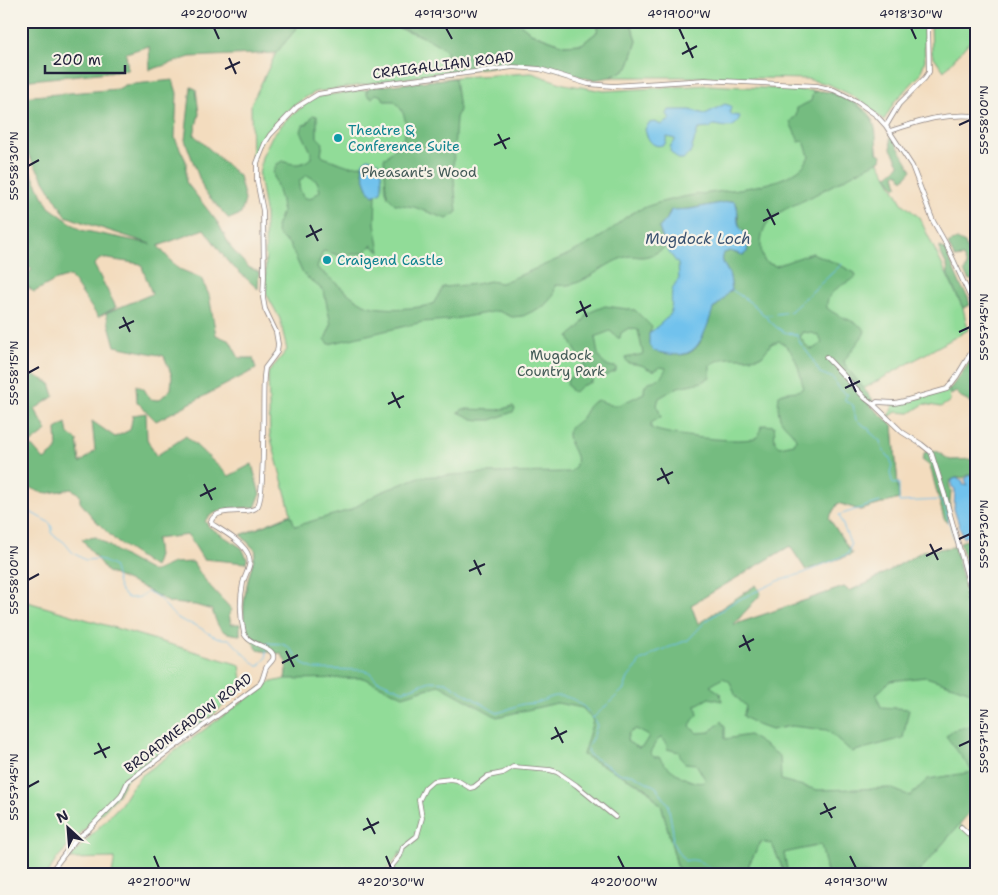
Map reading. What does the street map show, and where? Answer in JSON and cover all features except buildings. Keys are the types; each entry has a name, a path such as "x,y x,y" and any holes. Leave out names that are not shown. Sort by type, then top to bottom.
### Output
{"street":[{"path":"886,126 899,104 929,72 928,21"},
{"name":"CRAIGALLIAN ROAD","path":"262,396 265,368 277,352 278,344 276,332 265,309 263,298 264,220 257,181 258,163 265,143 278,125 312,96 359,87 499,68 527,67 540,69 588,84 613,86 705,80 784,83 817,86 834,90 856,100 876,115 886,126 916,173 933,221 970,296 977,322"},
{"path":"890,131 935,117 952,115 977,116"},
{"path":"970,296 977,299 972,305"},
{"path":"874,405 877,402 895,403 947,389 977,343"},
{"path":"826,357 865,398 902,432 930,452 977,612"},
{"name":"BROADMEADOW ROAD","path":"49,874 76,840 121,796 128,781 259,685 264,678 266,667 272,659 273,653 245,636 242,617 242,593 249,567 249,557 242,546 212,524 211,521 215,516 225,512 254,510 259,504 262,477 262,396"},
{"path":"389,874 403,847 418,836 422,818 419,800 425,788 433,781 457,780 470,788 488,776 503,773 513,767 550,770 557,772 576,785 614,817"},
{"path":"961,827 977,842"}],"green space":[{"path":"21,21 292,21 297,28 276,53 190,57 150,70 149,46 126,53 128,70 21,81"},
{"path":"292,21 373,21 393,26 430,39 446,50 447,72 316,92 290,108 274,124 256,149 252,165 251,104 276,53 297,28"},
{"path":"373,21 517,21 531,33 564,45 582,44 597,32 599,21 630,21 637,41 628,68 611,77 593,80 538,65 510,65 447,72 446,50 438,44 411,32"},
{"path":"517,21 599,21 597,32 582,44 564,45 531,33"},
{"path":"630,21 924,21 925,60 920,75 895,101 884,120 853,96 828,84 807,79 611,77 628,68 637,41"},
{"path":"931,21 977,21 977,33 944,71 932,54"},
{"name":"Mugdock Country Park","path":"532,73 564,84 604,91 709,85 833,92 855,102 869,113 873,120 879,162 902,203 919,217 963,308 968,330 863,389 873,400 870,405 893,426 899,499 860,510 838,503 829,518 852,554 806,570 790,546 691,605 698,624 756,585 761,594 733,625 844,587 849,591 868,583 923,551 954,547 977,631 977,818 970,812 959,824 972,836 977,846 977,874 787,874 763,814 680,869 687,874 390,874 390,869 401,858 400,851 399,855 387,869 388,874 112,874 115,858 69,859 121,804 141,776 268,683 285,679 287,664 282,654 258,650 245,624 244,603 256,551 241,535 291,514 270,435 268,373 287,350 280,319 266,293 265,211 259,175 262,157 272,136 286,120 312,99 320,96 458,77","holes":["567,704 584,706 665,809 678,869 662,807 646,788 583,755 593,721 583,708"]},
{"name":"Pheasant's Wood","path":"455,78 459,110 456,118 453,168 457,212 447,219 414,207 395,204 388,197 384,158 403,138 406,128 404,118 394,101 384,101 382,96 376,94 372,98 366,92 372,87"},
{"path":"173,80 177,93 175,138 186,161 186,182 218,223 231,248 248,267 259,272 258,289 228,262 204,229 158,246 177,268 201,278 209,295 216,335 230,341 239,358 253,358 256,369 156,421 137,402 136,385 144,389 150,399 159,400 171,389 172,376 164,356 115,346 106,313 152,294 141,264 101,258 94,265 116,307 98,317 70,276 54,281 34,292 22,282 32,269 21,264 21,154 49,207 81,230 151,244 66,216 21,143 21,97 118,89 125,85"},
{"path":"191,87 196,89 199,114 194,135 239,176 245,200 241,214 229,219 204,191 185,140"},
{"path":"823,91 836,95 858,106 869,116 874,125 877,153 882,155 881,160 774,216 766,225 762,234 763,258 765,262 776,266 812,253 855,273 856,277 832,293 827,302 827,308 856,323 865,330 844,361 845,365 873,400 870,405 893,426 899,499 860,510 838,503 829,518 852,554 806,570 790,546 691,605 698,624 756,585 761,594 733,625 844,587 849,591 868,583 923,551 954,547 977,631 977,694 926,677 890,681 876,695 881,707 909,709 903,738 852,752 827,730 791,726 771,730 757,725 743,716 746,706 736,697 730,682 723,678 710,686 720,693 722,701 709,698 696,705 698,715 690,726 697,733 710,732 721,721 725,727 725,739 749,735 780,756 781,780 818,790 890,788 910,796 928,779 973,772 946,736 953,730 977,724 977,818 970,812 917,874 818,874 827,872 821,845 784,853 788,874 785,874 772,844 761,842 749,864 747,874 687,874 678,869 662,807 646,788 583,755 593,721 583,708 557,703 497,717 439,685 403,696 363,678 285,679 287,664 282,654 258,650 245,624 244,603 256,551 241,535 291,515 295,526 350,510 379,493 419,477 484,473 570,472 575,467 576,458 568,434 572,426 581,418 591,404 598,400 611,405 619,405 644,393 647,383 658,379 666,368 660,367 653,370 641,365 628,363 625,358 643,354 638,330 629,328 621,333 620,338 610,331 595,337 600,358 605,364 616,367 616,371 603,377 597,374 593,376 592,382 581,386 575,392 571,391 567,384 568,379 579,375 585,367 569,336 580,327 588,313 605,306 635,310 652,327 649,334 662,353 683,355 694,350 702,339 713,309 732,290 729,274 723,263 724,253 730,251 738,254 747,252 748,241 744,230 739,225 737,205 731,201 670,211 667,219 659,228 666,246 661,250 647,256 630,256 617,260 584,280 575,283 555,285 554,295 544,306 523,316 512,317 498,311 448,320 423,322 329,344 325,339 331,325 324,291 303,274 290,245 278,235 276,227 282,212 273,173 277,164 283,161 297,164 311,158 311,152 301,131 303,125 307,124 313,115 317,116 317,137 323,143 321,154 323,157 349,166 362,165 369,190 373,196 376,195 375,223 380,252 371,245 366,252 342,256 323,251 317,268 364,304 379,308 418,307 433,304 443,287 490,281 501,283 573,252 608,232 626,217 648,206 683,197 763,185 792,174 804,165 809,156 804,141 799,142 790,121 796,116 797,108 811,101 813,92","holes":["307,175 317,181 320,191 310,199 303,197 299,187 300,180","802,332 812,333 819,336 822,343 813,349 808,348 800,337","779,341 793,354 803,386 802,389 779,395 780,417 796,439 794,444 779,447 775,440 774,426 761,426 757,437 738,440 687,436 651,428 651,423 661,417 657,405 659,398 678,387 702,382 710,377 710,365 717,361 730,358 755,358 762,356 771,344","636,729 649,736 643,746 639,748 628,742 629,733","661,738 666,742 667,749 679,752 681,759 685,763 696,764 705,779 704,782 699,783 686,779 673,771 659,757 654,757 651,754 657,741"]},
{"path":"892,137 912,170 903,180 898,173 895,175 898,186 896,188 887,176 900,165 891,149 890,138"},
{"path":"957,239 965,243 969,257 973,261 977,261 977,282 968,279 964,272 967,266 963,257 955,258 948,244"},
{"path":"940,247 945,249 970,305 963,308 948,276 947,266 940,252"},
{"path":"21,329 26,341 24,362 29,373 50,383 54,396 35,409 47,431 30,444 44,460 57,450 56,429 66,423 68,434 77,440 80,463 95,451 92,421 115,437 130,430 133,415 146,413 147,439 156,456 186,436 229,476 252,464 260,495 255,508 235,508 221,511 214,513 205,521 209,527 242,548 247,559 246,563 203,559 188,535 156,539 158,556 154,567 117,542 80,502 80,496 77,492 71,489 49,493 40,492 21,484"},
{"path":"977,347 975,361 977,364 977,407 963,399 956,392 951,395 949,390 967,366"},
{"path":"949,390 950,401 941,407 924,404 910,413 896,412 889,417 893,405"},
{"path":"513,406 515,409 513,412 491,420 473,419 458,412 463,409 498,410"},
{"path":"936,451 950,460 977,459 977,477 971,474 963,478 959,477 951,480 949,484 951,491 948,522 944,519 930,466 922,460 925,452"},
{"path":"96,537 127,558 153,572 173,563 193,562 207,582 232,610 229,614 231,624 240,624 240,635 228,633 221,629 216,622 212,610 195,605 170,603 142,587 107,572 82,539"},
{"path":"977,537 968,546 977,573 977,605 960,542"},
{"path":"21,600 240,665 243,688 176,744 126,780 118,795 58,857 47,874 21,874"},
{"path":"761,842 772,844 785,874 747,874 749,864"}],"water":[{"path":"725,104 731,106 730,112 732,115 740,116 736,124 729,127 713,125 710,128 699,129 690,154 683,159 678,159 670,151 675,139 667,137 665,144 657,146 647,136 645,129 649,123 655,122 661,125 670,120 667,114 669,110 690,110 705,114"},
{"path":"368,158 378,162 381,172 381,192 373,196 367,185 363,170 363,162"},
{"name":"Mugdock Loch","path":"731,201 735,202 739,226 748,240 747,252 743,255 730,251 724,253 723,263 730,277 732,290 713,309 704,335 694,349 674,355 654,351 649,345 649,334 670,315 673,288 679,279 678,264 667,250 659,228 667,219 671,210 690,209"},
{"path":"970,475 974,475 977,479 975,485 977,487 977,536 974,533 963,538 954,509 955,489 951,483 953,479 958,478 963,481 963,485 967,485 965,479"}],"waterway":[{"path":"776,314 790,312 842,264"},
{"path":"732,290 754,305 776,327 784,332 797,335 800,343 820,373 833,378 839,388 848,394 845,400 853,405 856,420 869,429 880,441 883,450 890,458 892,464 890,473 893,484 899,483 899,502 940,500 945,508 977,621"},
{"path":"763,315 772,315"},
{"path":"593,718 624,689 628,678 640,661 654,653 688,640 706,621 732,603 778,581 804,573 848,554 851,545 839,515 880,502"},
{"path":"21,507 50,523 52,534 64,542 72,552 85,560 99,559 113,566 119,588 128,598 139,597 147,592 152,593 179,619 197,626 216,637 229,639 257,666 260,666 266,658 266,650"},
{"path":"266,646 267,643 282,644 289,647 304,665 314,669 362,670 370,673 377,680 403,691 430,681 446,682 497,713 520,705 537,703 555,696 570,698 576,701 586,709 597,725 587,747 588,754 621,774 632,774 656,787 668,804 673,832 672,842 680,855 685,861 693,860 702,863 715,874"}],"place":[{"name":"Theatre & Conference Suite","path":"338,138"},
{"name":"Craigend Castle","path":"327,260"}]}
